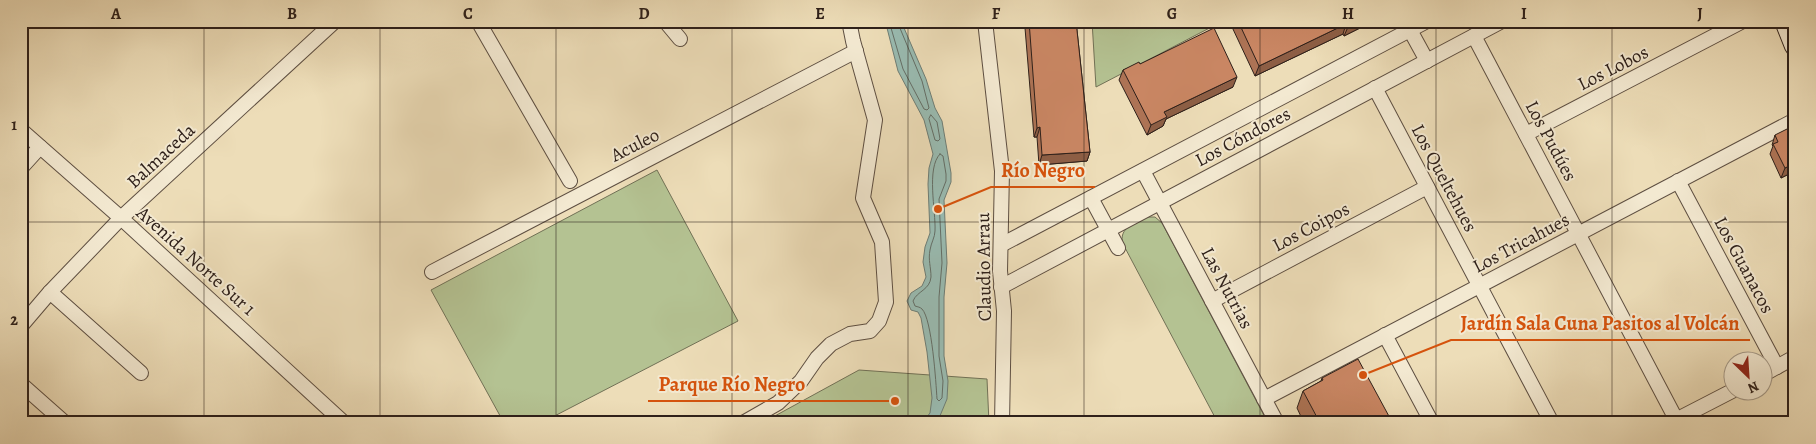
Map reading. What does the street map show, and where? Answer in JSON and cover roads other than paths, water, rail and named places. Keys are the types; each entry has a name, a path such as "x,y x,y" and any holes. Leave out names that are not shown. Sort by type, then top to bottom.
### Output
{"main road":[{"path":"1785,21 1795,46"}],"street":[{"path":"478,21 570,181"},
{"path":"665,21 680,39"},
{"path":"743,423 778,403 801,381 817,358 831,344 850,334 870,331 879,321 886,302 882,242 863,198 875,120 849,21"},
{"name":"Claudio Arrau","path":"985,21 1002,171 1001,287 1004,311 1002,423"},
{"name":"Los Cóndores","path":"1001,245 1427,21"},
{"name":"Los Cóndores","path":"1001,287 1502,21"},
{"name":"Los Lobos","path":"1526,134 1743,21"},
{"name":"Balmaceda","path":"21,326 50,292 121,218 331,23"},
{"path":"1410,30 1427,61"},
{"name":"Los Pudúes","path":"1474,36 1675,422"},
{"name":"Aculeo","path":"432,272 856,51"},
{"name":"Los Queltehues","path":"1375,88 1552,423"},
{"name":"Los Tricahues","path":"1264,399 1795,120"},
{"name":"Avenida Norte Sur 1","path":"21,130 121,218 344,423"},
{"path":"21,168 40,147"},
{"name":"Las Nutrias","path":"1143,171 1277,423"},
{"name":"Los Guanacos","path":"1678,181 1777,367"},
{"name":"Los Coipos","path":"1212,301 1427,187"},
{"path":"1091,198 1118,248"},
{"path":"50,292 142,373"},
{"path":"1385,335 1432,423"},
{"path":"1774,369 1795,357"},
{"path":"21,384 66,423"},
{"path":"1675,422 1724,395"}],"water":[{"path":"884,21 901,21 926,79 935,108 942,121 951,173 951,182 944,200 947,263 944,297 944,356 948,381 947,399 937,423 922,423 930,413 932,398 927,352 921,318 918,312 911,310 907,301 911,293 922,286 926,277 923,262 925,247 930,233 928,184 929,168 933,154 924,120 898,71"}],"place":[{"name":"Río Negro","path":"938,209"},
{"name":"Jardín Sala Cuna Pasitos al Volcán","path":"1363,375"},
{"name":"Parque Río Negro","path":"895,401"}]}
